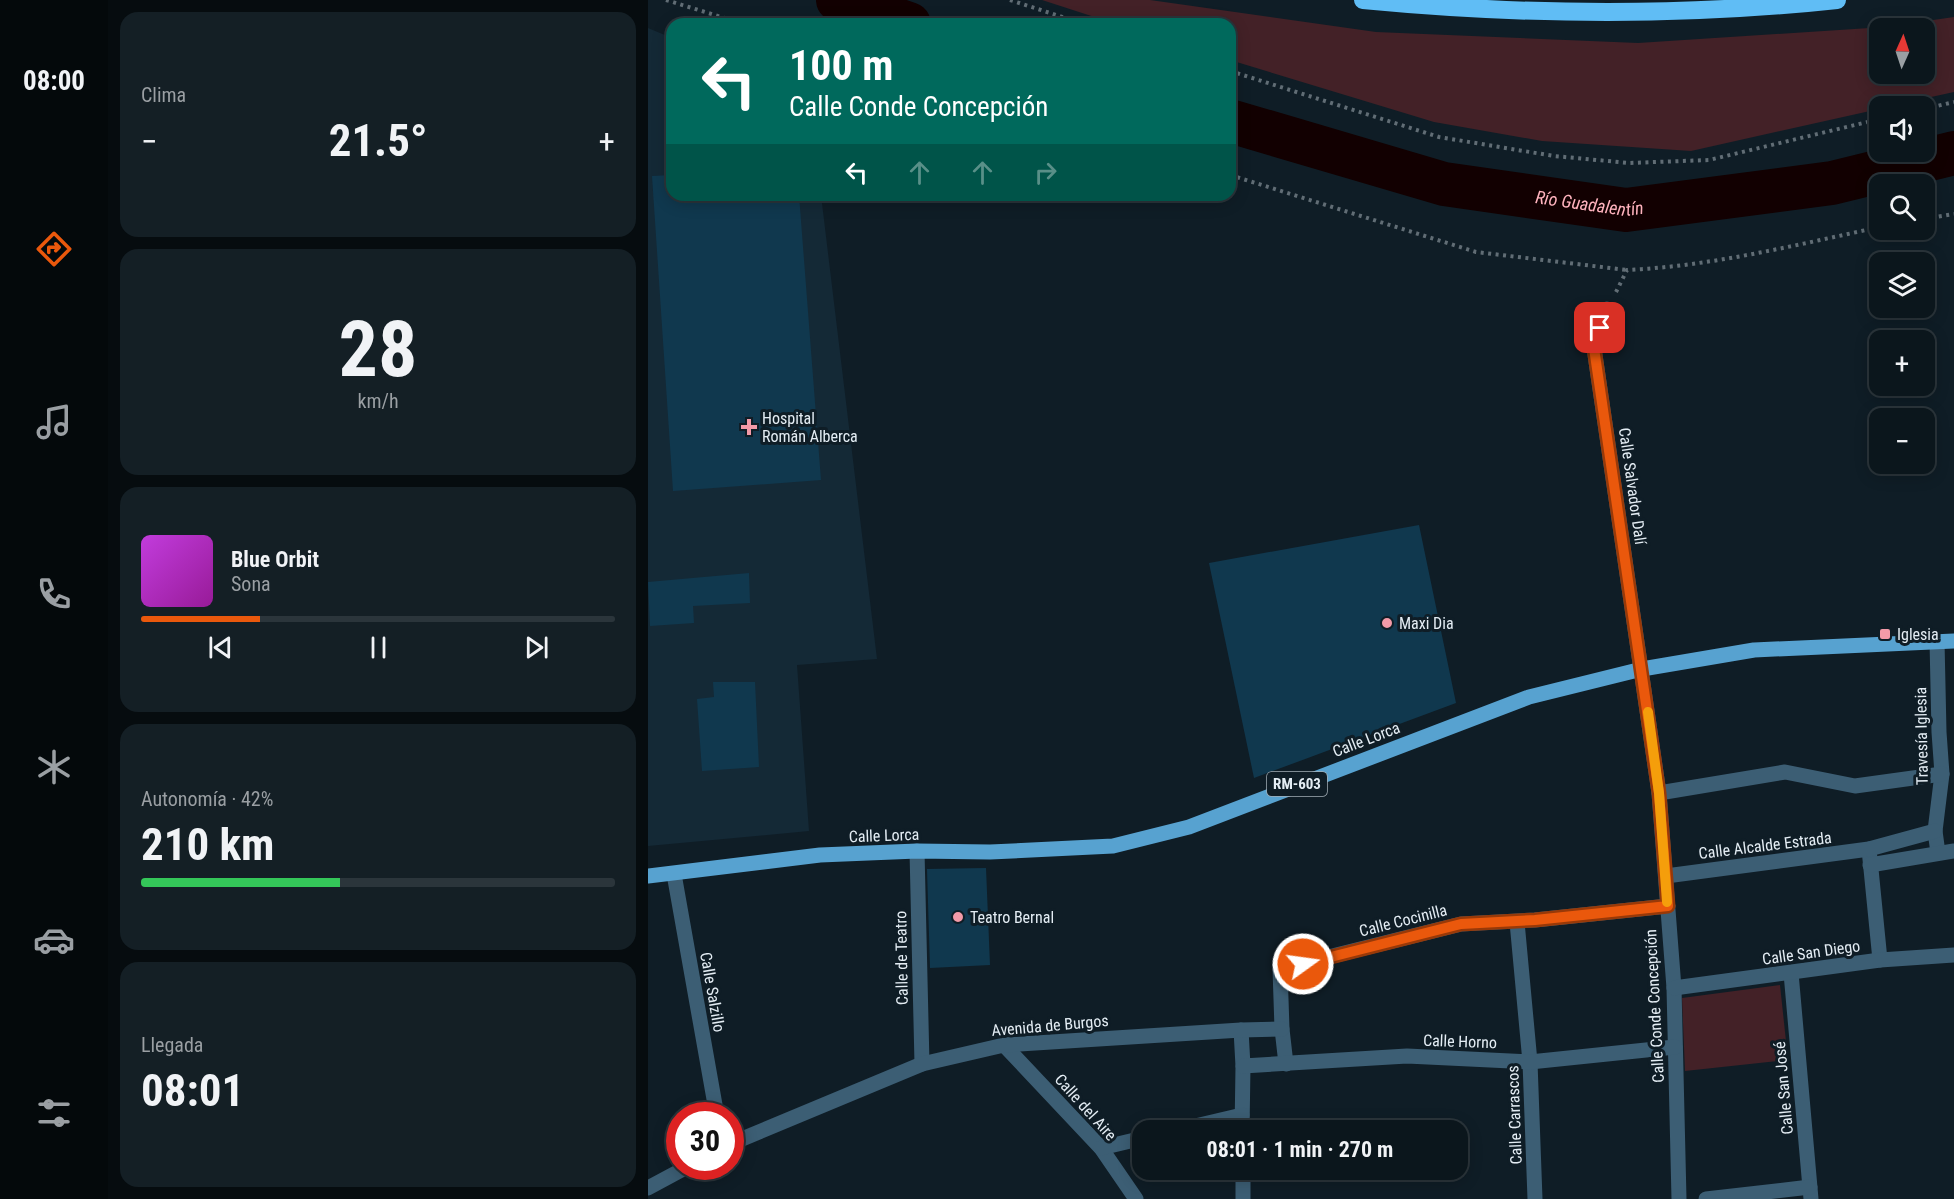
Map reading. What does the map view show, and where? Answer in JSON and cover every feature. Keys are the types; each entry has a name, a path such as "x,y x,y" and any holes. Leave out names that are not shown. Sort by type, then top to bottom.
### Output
{"highway":[{"path":"1363,0 1514,11 1621,12 1837,0"}],"main road":[{"name":"Calle Lorca","path":"648,876 820,855 917,851 990,852 1113,846 1189,826 1529,697 1642,669 1754,650 1954,641"}],"street":[{"name":"Calle Salvador Dalí","path":"1607,309 1594,348 1642,669"},
{"name":"Travesía Iglesia","path":"1935,831 1942,774 1938,641"},
{"name":"Calle Conde Concepción","path":"1642,669 1659,793 1674,987 1679,1199"},
{"path":"1659,793 1785,772 1855,786 1942,774"},
{"path":"1935,831 1938,853"},
{"name":"Calle Alcalde Estrada","path":"1666,876 1869,849 1935,831"},
{"path":"1869,849 1880,960"},
{"name":"Calle de Teatro","path":"917,851 922,1064"},
{"path":"1870,865 1954,851"},
{"name":"Calle Salzillo","path":"674,874 715,1102"},
{"name":"Calle Cocinilla","path":"1286,1064 1280,969 1461,924 1517,922 1668,906"},
{"name":"Calle Carrascos","path":"1517,922 1530,1062 1535,1199"},
{"name":"Calle San Diego","path":"1674,987 1880,960 1954,956"},
{"name":"Calle San José","path":"1791,973 1810,1193"},
{"name":"Avenida de Burgos","path":"744,1138 922,1064 1004,1045 1282,1029"},
{"path":"1241,1030 1242,1120"},
{"name":"Calle del Aire","path":"1004,1045 1101,1149 1136,1199"},
{"name":"Calle Horno","path":"1243,1066 1407,1056 1530,1062 1675,1047"},
{"path":"1221,1120 1242,1115"},
{"path":"1101,1149 1132,1141"},
{"path":"648,1188 666,1178"},
{"path":"1243,1180 1243,1199"},
{"path":"1706,1199 1810,1193"}],"path":[{"path":"666,0 724,18"},
{"path":"1010,0 1066,18"},
{"path":"1236,73 1439,137 1554,156 1629,163 1709,160 1869,122"},
{"path":"1935,106 1954,102"},
{"path":"1236,177 1476,252 1627,270 1670,268 1779,249 1869,229"},
{"path":"1935,217 1954,214"},
{"path":"1607,309 1627,270"}],"shaded area":[{"path":"1042,0 1150,0 1376,32 1638,43 1869,28 1869,84 1935,84 1935,20 1954,17 1954,92 1935,96 1869,96 1869,111 1691,151 1542,141 1434,122 1236,62 1236,18 1098,18"},
{"name":"Hospital Román Alberca","path":"648,28 666,36 666,201 822,201 877,659 797,665 809,831 648,846"},
{"path":"1780,985 1788,1060 1685,1071 1682,998"}],"building":[{"path":"666,175 666,201 799,201 821,480 673,491 652,176"},
{"path":"1419,525 1456,703 1254,778 1209,563"},
{"path":"749,573 750,603 693,606 694,623 650,626 648,582"},
{"path":"713,682 755,682 759,767 702,771 697,699 714,697"},
{"name":"Teatro Bernal","path":"986,868 990,965 930,968 927,869"}],"waterway":[{"name":"Río Guadalentín","path":"838,0 891,18"},
{"name":"Río Guadalentín","path":"1236,123 1444,184 1626,210 1832,183 1954,153"}],"slow traffic":[{"path":"1648,712 1659,793 1667,902"}],"place":[{"name":"Hospital Román Alberca","path":"749,427"},
{"name":"Maxi Dia","path":"1387,623"},
{"name":"Iglesia","path":"1885,634"},
{"name":"Teatro Bernal","path":"958,917"}],"route":[{"path":"1303,964 1461,924 1535,920 1668,906 1659,793 1594,348 1600,328"}]}
